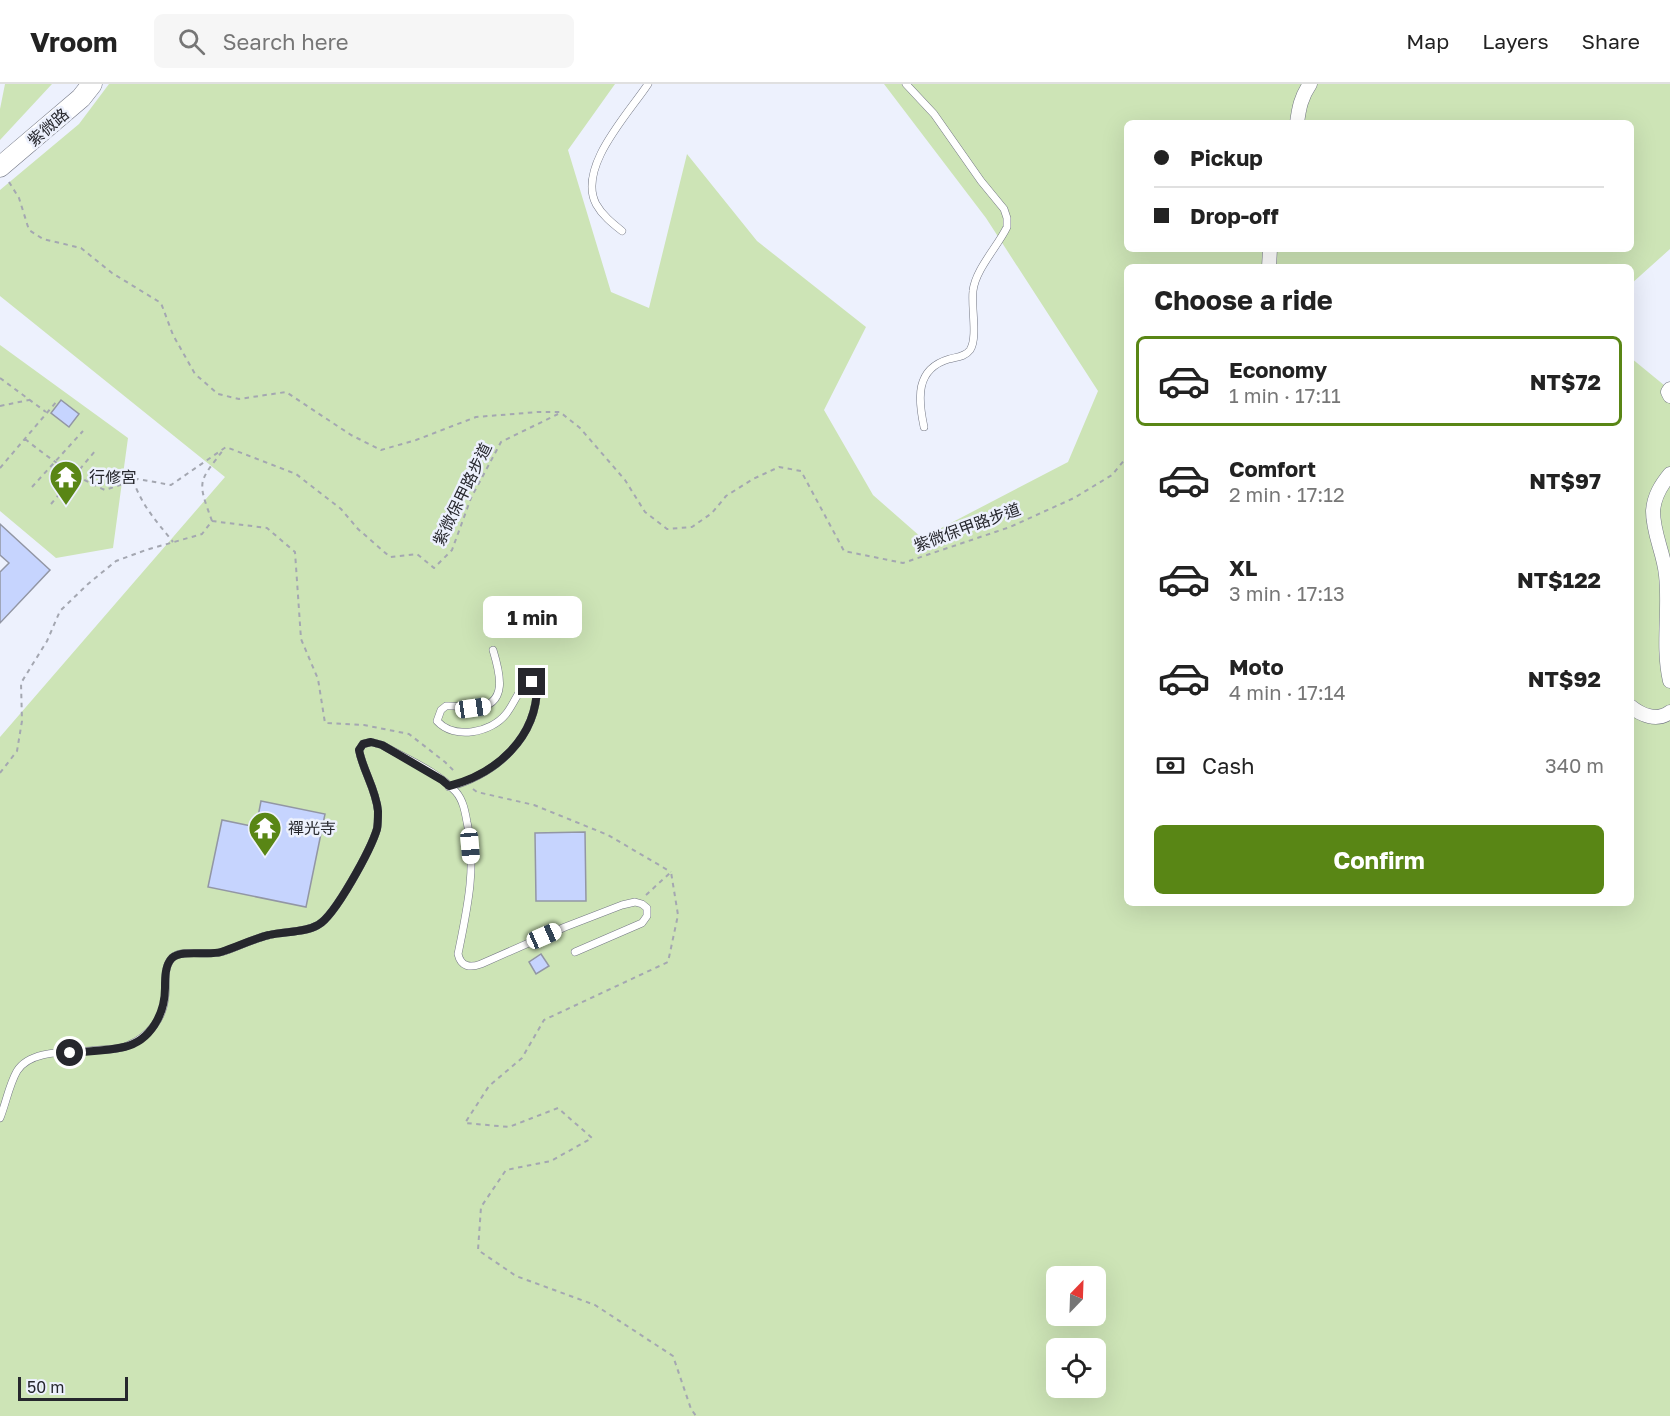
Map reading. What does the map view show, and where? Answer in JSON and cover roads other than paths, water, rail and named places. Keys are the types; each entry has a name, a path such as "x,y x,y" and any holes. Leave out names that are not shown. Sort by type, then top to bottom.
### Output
{"street":[{"name":"紫微路","path":"0,167 81,98 92,84"},
{"path":"1297,120 1303,94 1310,84"},
{"path":"1670,389 1668,392 1670,396"},
{"path":"1670,474 1655,498 1653,512 1655,532 1667,580 1666,658 1670,681"},
{"path":"1634,709 1651,717 1661,717 1670,712"}],"lane":[{"path":"622,231 603,214 595,203 592,190 593,174 599,155 648,84"},
{"path":"906,84 934,114 981,181 1004,209 1007,218 1007,227 976,279 973,290 973,341 970,350 965,355 939,362 925,378 920,390 919,402 924,427"},
{"path":"449,786 464,782 493,768 514,749 534,709 537,686 532,682 527,682 505,716 495,724 459,733 441,726 437,721 441,710 446,706 473,708 486,706 492,702 497,694 501,676 493,650"},
{"path":"0,1118 17,1072 24,1062 33,1057 48,1054 126,1047 140,1040 155,1026 162,1012 165,977 173,957 182,953 221,952 269,935 311,928 326,919 358,868 377,828 378,813 375,797 359,750 363,744 371,742 382,745 442,780 457,793 464,807 472,864 470,899 458,954 459,961 472,967 482,964 593,915 622,905 638,903 647,908 647,916 642,923 575,952"}],"place":[{"name":"行修宮","path":"66,506"},
{"name":"禪光寺","path":"265,857"}]}
